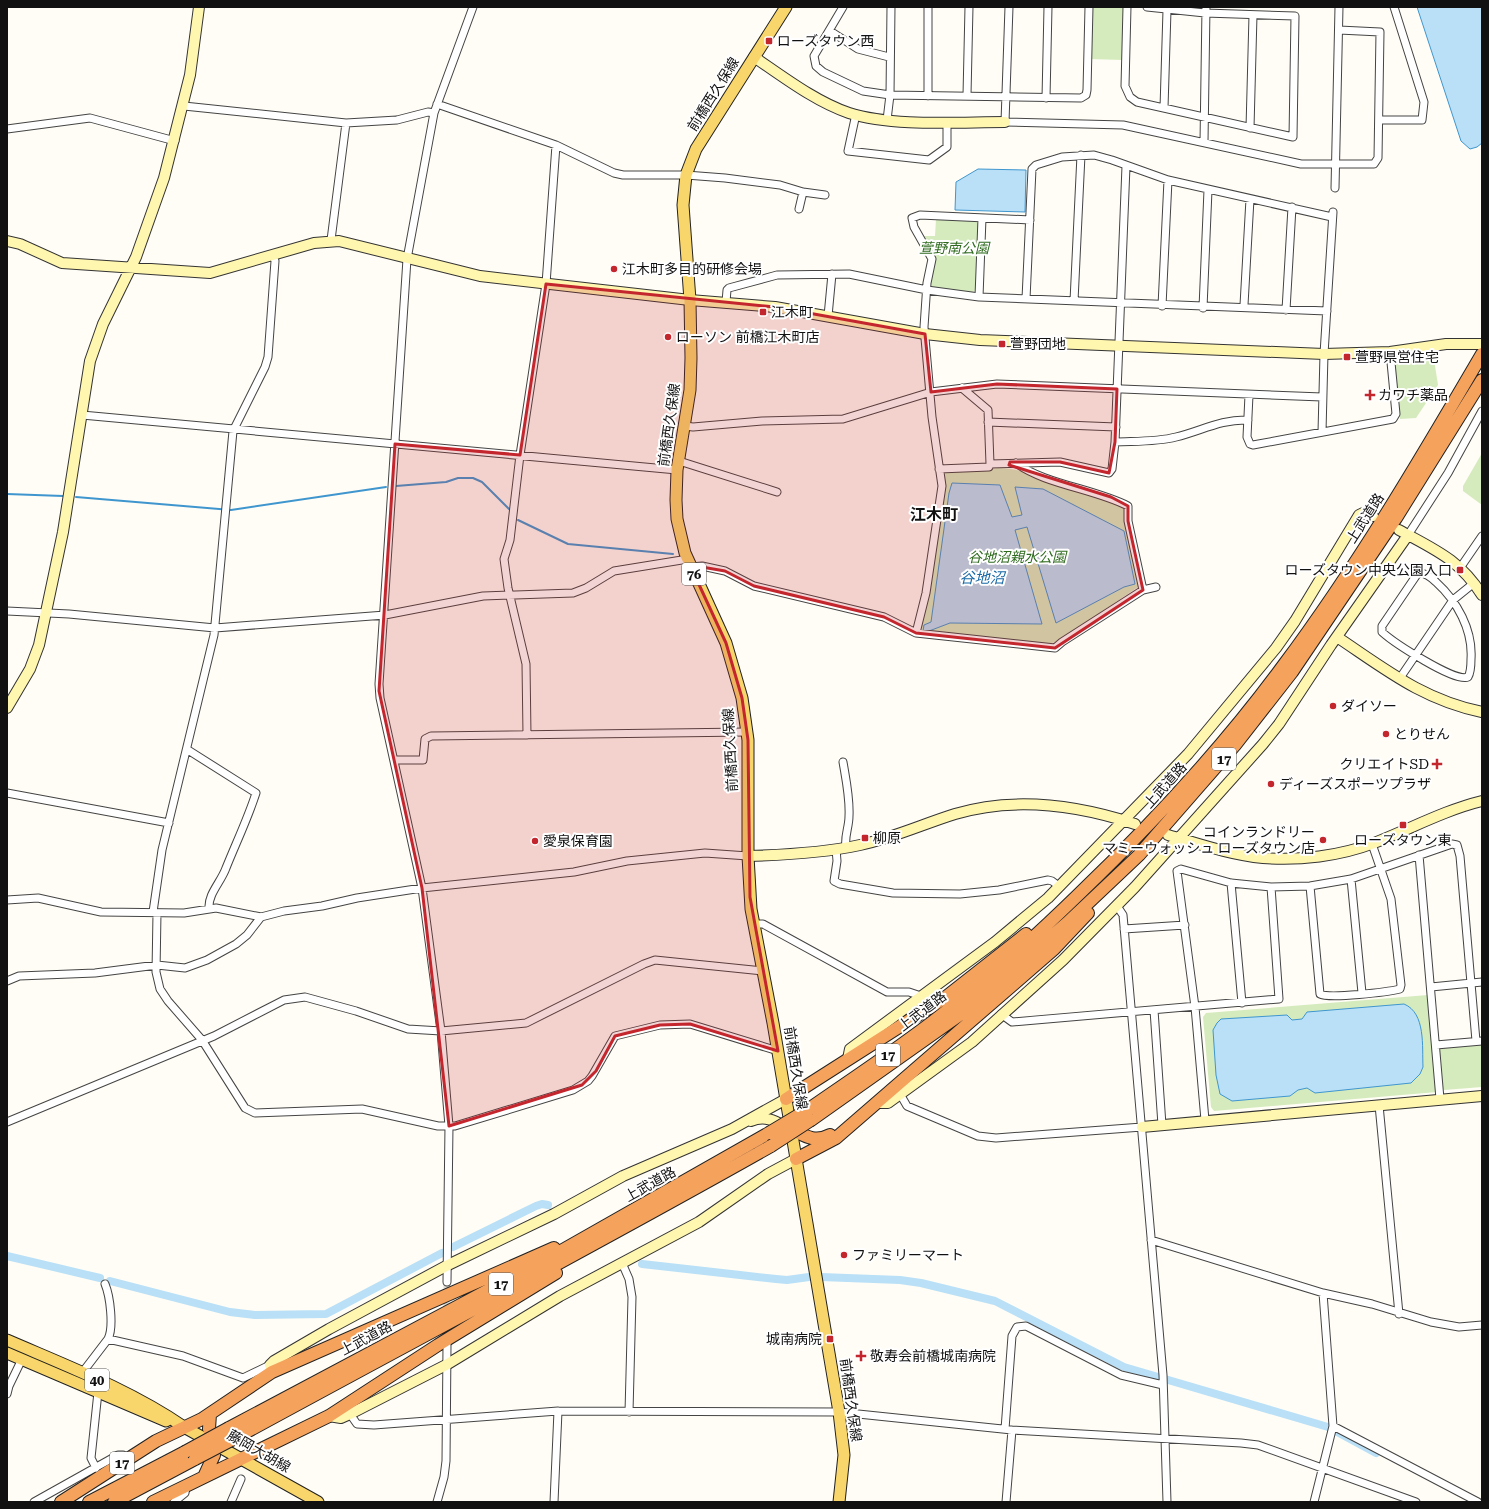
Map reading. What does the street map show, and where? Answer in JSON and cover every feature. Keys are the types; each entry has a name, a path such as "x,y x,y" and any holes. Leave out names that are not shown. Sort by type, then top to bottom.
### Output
{"highway":[{"name":"上武道路","path":"810,1115 965,997 1038,933 1119,856 1183,788 1227,738 1283,666 1338,588 1386,513 1482,354"},
{"name":"上武道路","path":"89,1502 190,1456 240,1436 621,1230 810,1115 968,1009 1067,923 1139,855 1235,746 1292,672 1396,518 1482,380"},
{"path":"796,1159 836,1138 1054,949 1106,895 1139,855"},
{"path":"786,1099 817,1081 848,1059 946,998 1042,921 1119,856"},
{"path":"790,1129 808,1139 818,1140 849,1126"},
{"name":"上武道路","path":"114,1502 190,1456 229,1428 596,1231 770,1140"},
{"name":"17","path":"153,1502 329,1416 438,1345 603,1244 621,1230"},
{"name":"17","path":"61,1502 156,1441 210,1414 271,1368 596,1231"},
{"path":"204,1477 213,1459 214,1443 209,1429 210,1414"}],"main road":[{"name":"前橋西久保線","path":"786,7 696,149 686,174 683,205 690,300 692,358 690,390 678,466 676,500 677,519 689,563 731,658 742,698 747,732 748,856 750,897 778,1051 839,1412 844,1455 838,1502"},
{"name":"藤岡大胡線","path":"7,1340 82,1373 165,1414 184,1427 243,1458 318,1502"},
{"name":"藤岡大胡線","path":"7,1353 157,1419 184,1427"}],"street":[{"path":"7,708 30,669 39,645 47,612 70,493 93,351 110,310 131,267 153,212 175,141 190,76 199,7"},
{"path":"447,1282 449,1126 440,1031 422,888 379,691 407,259 434,113 473,7"},
{"path":"843,7 814,56 816,66 823,72 863,91 890,95 967,95 1046,98 1080,98 1086,95 1089,7"},
{"path":"887,120 890,95 891,7"},
{"path":"928,7 928,96"},
{"path":"967,95 969,7"},
{"path":"1004,122 1007,97 1009,7"},
{"path":"1046,98 1048,7"},
{"path":"1127,7 1125,86 1127,92 1137,102 1293,137 1295,16 1253,15 1206,10 1167,10 1147,7"},
{"path":"1335,188 1339,7"},
{"path":"1379,120 1422,120 1424,102 1394,7"},
{"path":"1164,108 1167,10"},
{"path":"1204,142 1206,10"},
{"path":"1250,128 1253,15"},
{"path":"830,30 858,49 890,57"},
{"path":"754,57 804,91 848,112 887,120 1123,125 1301,164 1374,164 1378,158 1380,32 1339,30"},
{"path":"437,104 556,145 614,173 624,175 686,174 780,185 803,192 825,195"},
{"path":"184,106 346,123 397,120 428,112 434,113"},
{"path":"856,114 848,151 929,160 947,147 948,122"},
{"path":"7,129 90,118 175,141"},
{"path":"331,240 346,123"},
{"path":"527,735 526,670 504,559 510,540 520,456 546,284 556,145"},
{"path":"1074,301 1081,155"},
{"path":"1026,299 1032,169 1036,165 1062,157 1094,155 1168,180 1208,190 1332,214 1322,397 1322,432"},
{"path":"939,469 989,467 990,464 1015,462 1060,462 1109,473 1112,469 1116,427 1126,166"},
{"path":"1162,306 1168,180"},
{"path":"1203,308 1208,190"},
{"path":"799,209 803,192"},
{"path":"1244,306 1250,199"},
{"path":"1286,310 1292,207"},
{"path":"916,633 926,593 942,486 932,424 931,392 925,334 927,290 932,258 914,227 912,218 920,215 1030,220"},
{"path":"979,297 982,218"},
{"path":"7,241 20,244 62,263 214,273 314,243 331,240 348,242 407,259 480,276 690,300 775,307 925,334 980,340 1324,354 1390,352 1446,344 1482,344"},
{"path":"273,256 275,261 267,362 233,430 215,628 188,750 162,850 155,912 158,965 156,972 160,989 168,1001 202,1040 245,1108 255,1113 362,1109 438,1126 449,1126 573,1090 588,1081 592,1076 615,1036 640,1029 670,1024 690,1024 778,1051"},
{"path":"726,302 727,290 729,288 754,280 777,276 832,274 865,276 927,290 979,297 1203,308 1327,311"},
{"path":"828,316 832,274"},
{"path":"1249,395 1247,437 1250,444 1253,445 1393,419 1396,414 1390,352"},
{"path":"685,426 693,427 762,422 843,419 931,392 996,384 1322,397"},
{"path":"962,388 988,410 990,464"},
{"path":"876,1103 888,1103 972,1042 1001,1014 1063,960 1117,906 1263,744 1279,724 1337,637 1404,532 1448,473 1482,411"},
{"path":"82,415 520,456 678,466 777,492"},
{"path":"1115,442 1152,441 1177,437 1212,424 1248,420"},
{"path":"988,422 1116,427"},
{"path":"1015,462 1046,477 1111,497 1128,506 1128,521 1143,590"},
{"path":"848,1059 850,1049 995,942 1060,887 1122,820 1188,754 1276,648 1295,621 1359,515 1363,513 1372,516"},
{"path":"1404,532 1442,553 1460,568 1482,595"},
{"path":"1460,568 1482,536"},
{"path":"7,611 47,612 215,628 385,615 476,597 510,594 573,593 586,588 614,571 689,563 725,571 754,586 884,617 916,633 1055,648 1143,590 1156,587"},
{"path":"1420,573 1425,574 1442,587 1453,600 1468,632 1471,654 1469,675 1465,679 1459,678 1435,667 1382,632 1382,626 1416,575 1420,573"},
{"path":"1400,678 1453,600 1474,584"},
{"path":"1337,637 1418,691 1462,708 1482,712"},
{"path":"395,760 423,760 425,739 431,736 747,732"},
{"path":"188,750 256,793 226,870 212,895 209,908"},
{"path":"842,762 849,809 848,826 837,861 834,881 840,884 887,892 960,894 999,890 1048,880 1060,887"},
{"path":"7,792 169,823"},
{"path":"1168,835 1216,849 1263,858 1322,856 1372,844 1446,813 1482,801"},
{"path":"7,900 38,898 101,912 188,913 209,908 230,910 261,917 284,911 322,906 357,898 422,888 574,872 627,861 666,856 715,853 748,856 841,848 892,837 956,814 1001,806 1041,804 1064,806 1135,824"},
{"path":"1310,886 1320,994 1324,996 1400,989 1401,985 1394,915 1391,899 1372,844"},
{"path":"1205,1120 1195,1007 1178,874 1179,869 1231,883 1271,887 1310,886 1351,879 1452,844 1457,845 1460,856 1470,984 1479,1041 1436,1045"},
{"path":"1419,855 1440,1099"},
{"path":"1351,879 1362,993"},
{"path":"1231,883 1242,1003"},
{"path":"1001,1014 1012,1022 1275,1001 1279,999 1280,996 1271,887"},
{"path":"1117,906 1123,915 1142,1127 1163,1385 1167,1502"},
{"path":"7,981 19,976 95,973 158,965 185,968 207,960 236,944 248,935 261,917"},
{"path":"754,924 763,924 887,992 908,992 921,996"},
{"path":"1124,929 1185,925"},
{"path":"7,1122 202,1040 284,1000 305,998 356,1011 408,1029 440,1031 526,1023 644,964 655,960 763,971"},
{"path":"1431,988 1482,982"},
{"path":"1154,1010 1162,1125"},
{"path":"900,1094 908,1106 978,1136 996,1138 1142,1127 1205,1120 1482,1096"},
{"path":"732,1129 786,1099"},
{"path":"1379,1105 1399,1314"},
{"path":"108,1339 184,1356 243,1378 271,1368 328,1329 448,1265 554,1214 623,1176 761,1118 768,1119 790,1129"},
{"path":"329,1416 341,1418 446,1365 537,1309 699,1222 768,1174 796,1159"},
{"path":"1151,1240 1323,1293 1372,1304 1399,1314 1459,1327 1482,1325"},
{"path":"622,1263 629,1278 632,1297 629,1412"},
{"path":"82,1373 108,1339 111,1324 105,1284"},
{"path":"1314,1502 1333,1426 1323,1293"},
{"path":"1006,1502 1012,1336 1017,1327 1026,1326 1121,1374 1163,1385"},
{"path":"437,1502 444,1476 447,1345"},
{"path":"7,1394 9,1386 22,1359"},
{"path":"96,1468 91,1458 98,1392"},
{"path":"350,1414 354,1421 360,1425 558,1411 839,1412 1008,1429 1258,1445 1416,1502"},
{"path":"554,1502 558,1411"},
{"path":"1333,1426 1478,1502"},
{"path":"34,1502 118,1456 123,1455 128,1460"},
{"path":"232,1502 241,1479"},
{"path":"174,1502 181,1498 185,1493 186,1487"}],"highlighted area":[{"path":"546,284 775,307 925,334 931,392 997,384 1117,389 1115,442 1109,473 1060,462 1010,462 1009,465 1111,497 1128,506 1128,521 1143,590 1055,648 916,633 884,617 754,586 725,571 690,565 726,643 742,698 748,740 750,897 778,1051 690,1024 660,1025 615,1036 596,1071 582,1085 449,1126 422,888 379,691 395,444 520,455"}],"green space":[{"path":"1091,7 1123,7 1125,9 1123,60 1089,59"},
{"name":"萱野南公園","path":"936,219 974,220 979,224 976,289 972,294 932,288 930,285 935,260 922,236 935,236"},
{"path":"1433,353 1438,385 1416,418 1400,419 1394,359"},
{"path":"1482,453 1482,505 1463,491 1463,486"},
{"name":"谷地沼","path":"999,468 1016,470 1040,477 1095,496 1124,509 1125,523 1139,582 1138,587 1057,642 1046,644 921,631 934,560 944,472"},
{"path":"1428,995 1437,1092 1214,1111 1211,1107 1203,1017 1206,1013"},
{"path":"1482,1044 1482,1087 1444,1090 1442,1087 1439,1050 1442,1047"}],"water":[{"path":"1417,7 1482,7 1482,143 1477,147 1470,149 1461,141"},
{"path":"978,169 1026,170 1025,212 955,210 956,182"},
{"name":"谷地沼","path":"952,483 1000,485 1012,517 1022,515 1015,487 1043,489 1124,531 1135,584 1124,587 1056,623 1027,527 1015,530 1042,624 950,623 929,631 923,631 924,625 931,622 949,493"},
{"path":"1404,1004 1411,1008 1416,1015 1421,1031 1422,1041 1423,1067 1420,1074 1411,1083 1315,1093 1307,1088 1298,1090 1290,1096 1232,1101 1220,1094 1216,1075 1213,1030 1221,1019 1287,1015 1292,1020 1302,1019 1307,1012"}],"waterway":[{"path":"396,486 446,482 458,478 473,478 482,482 509,509"},
{"path":"76,497 231,510 386,487"},
{"path":"7,494 63,496"},
{"path":"518,520 568,544 673,554"},
{"path":"453,1247 536,1206 542,1204 548,1205"},
{"path":"110,1281 230,1312 255,1315 326,1314 442,1253"},
{"path":"7,1256 100,1278"},
{"path":"642,1264 787,1280 809,1277"},
{"path":"821,1277 900,1280 921,1283 995,1301 1124,1367 1328,1427 1376,1453"}],"tunnel":[{"path":"447,1282 447,1341"}],"place":[{"name":"ローズタウン西","path":"769,41"},
{"name":"江木町多目的研修会場","path":"614,269"},
{"name":"江木町","path":"763,312"},
{"name":"ローソン 前橋江木町店","path":"668,337"},
{"name":"萱野団地","path":"1002,344"},
{"name":"萱野県営住宅","path":"1347,357"},
{"name":"カワチ薬品","path":"1370,395"},
{"name":"ローズタウン中央公園入口","path":"1460,570"},
{"name":"ダイソー","path":"1333,706"},
{"name":"とりせん","path":"1386,734"},
{"name":"クリエイトSD","path":"1437,764"},
{"name":"ディーズスポーツプラザ","path":"1271,784"},
{"name":"ローズタウン東","path":"1403,825"},
{"name":"柳原","path":"865,838"},
{"name":"コインランドリー マミーウォッシュ ローズタウン店","path":"1323,840"},
{"name":"愛泉保育園","path":"535,841"},
{"name":"ファミリーマート","path":"844,1255"},
{"name":"城南病院","path":"830,1339"},
{"name":"敬寿会前橋城南病院","path":"861,1356"}],"district":[{"name":"江木町","path":"934,514"}],"park label":[{"name":"谷地沼親水公園","path":"1017,557"}]}
